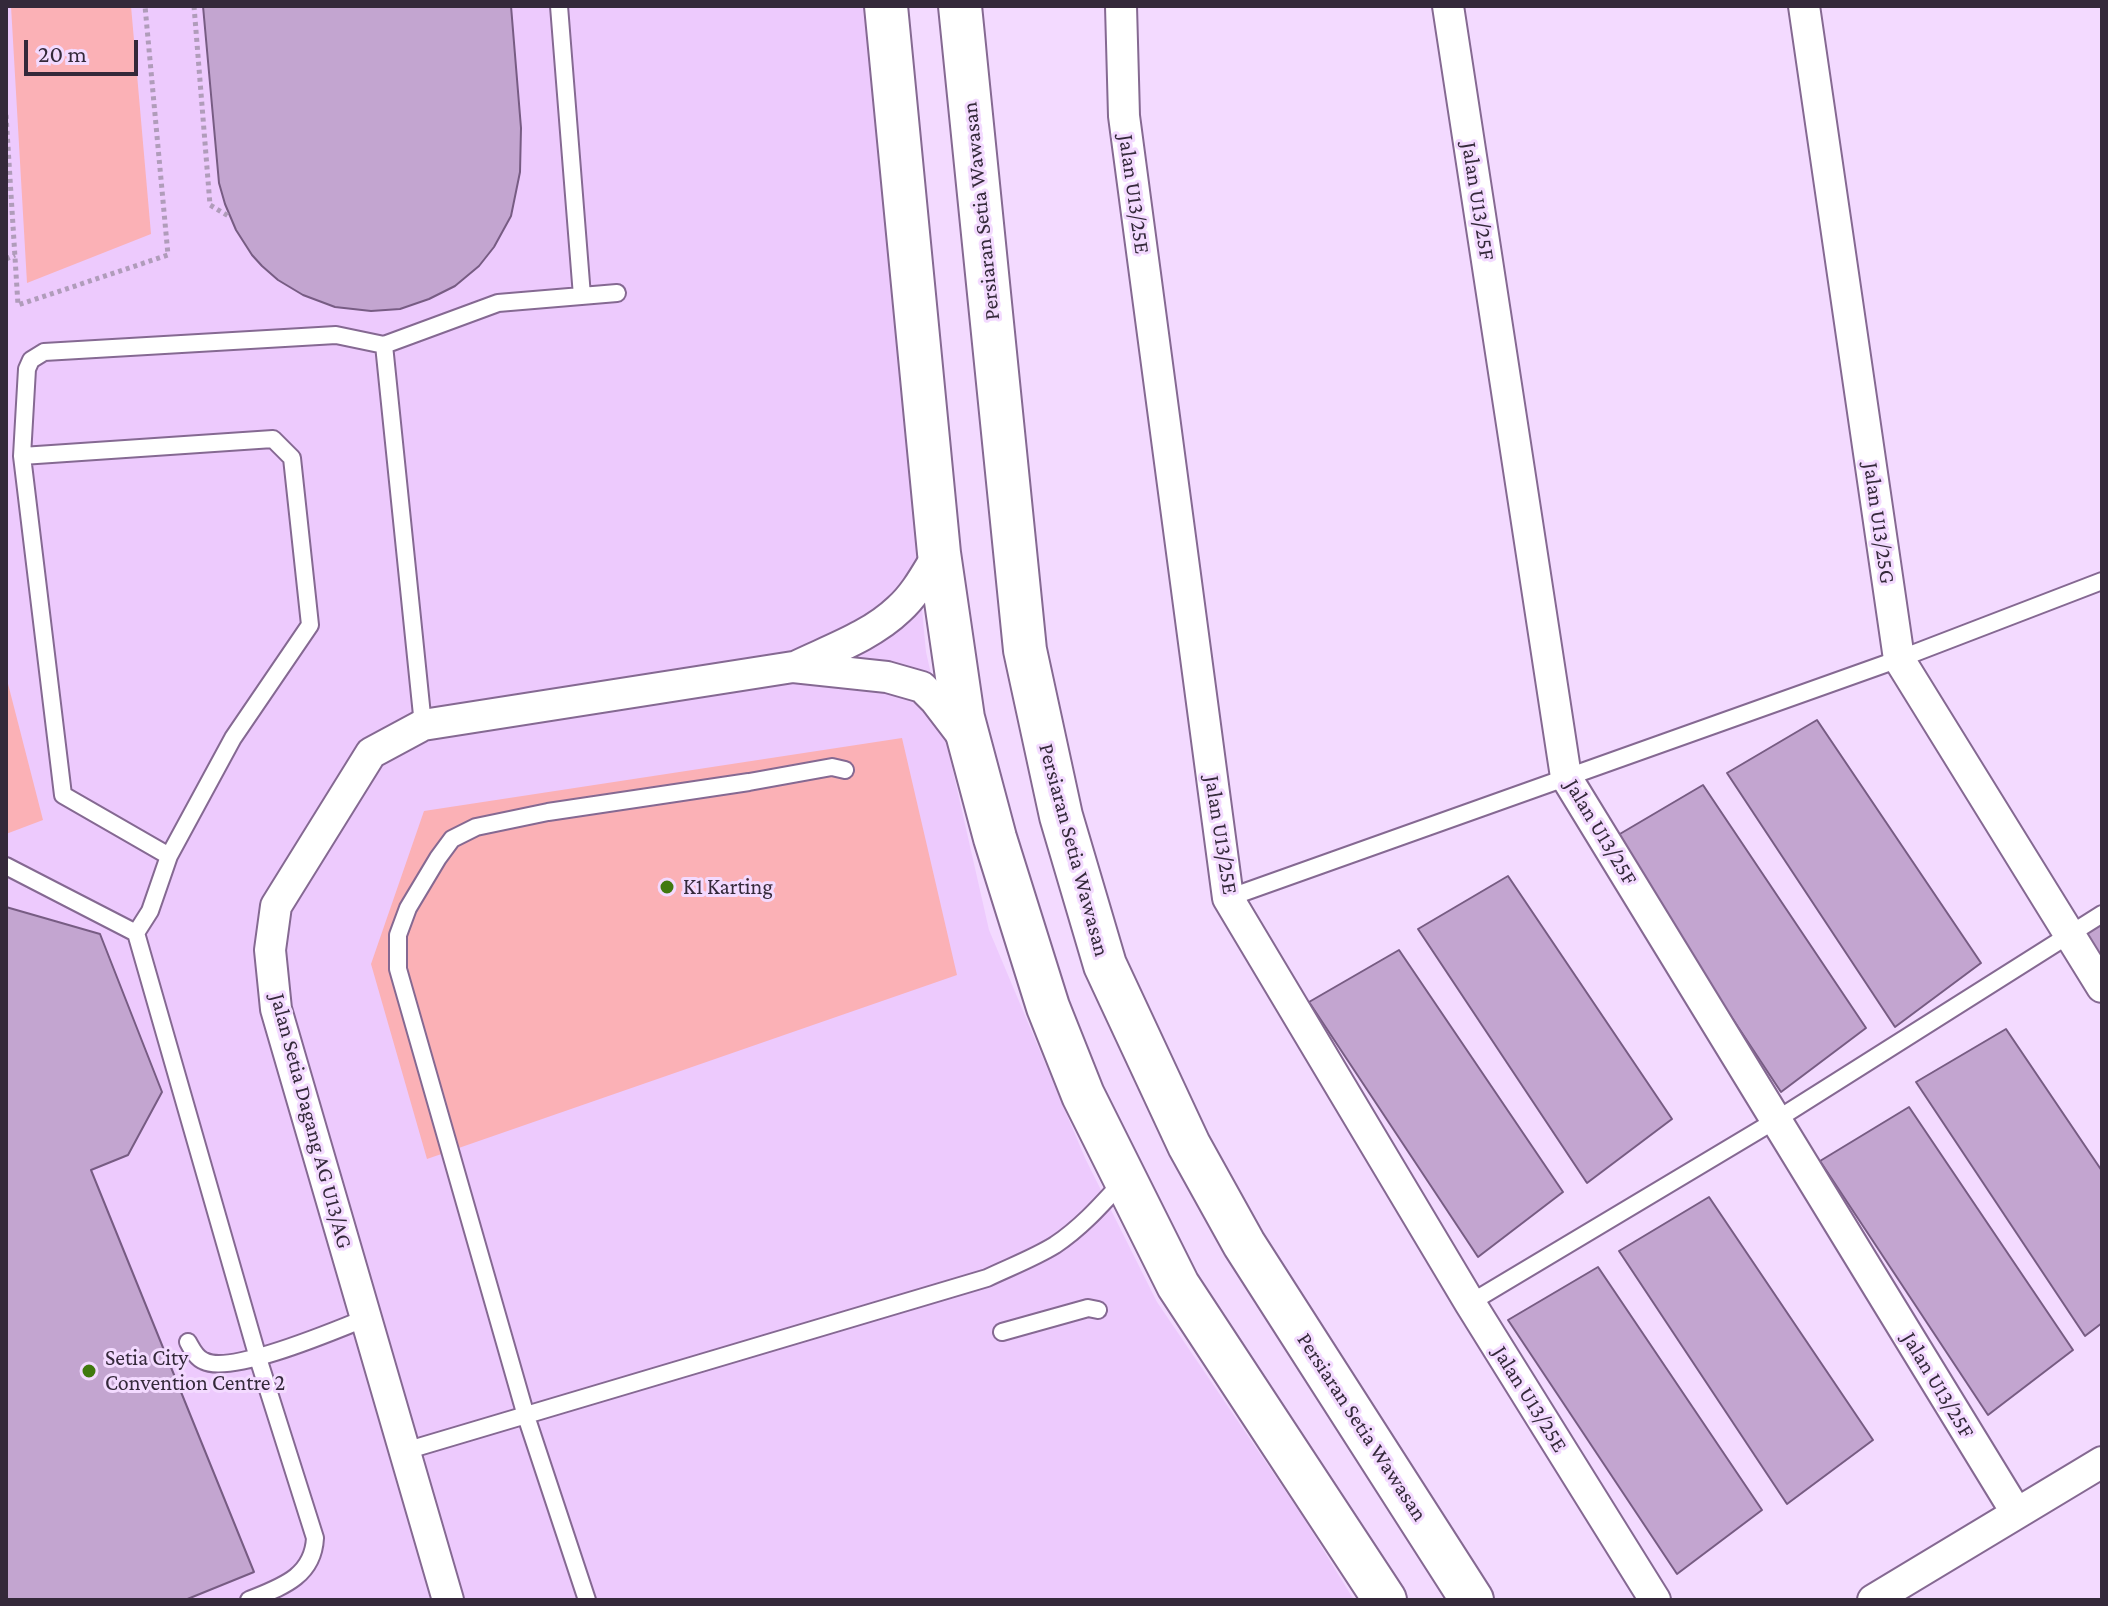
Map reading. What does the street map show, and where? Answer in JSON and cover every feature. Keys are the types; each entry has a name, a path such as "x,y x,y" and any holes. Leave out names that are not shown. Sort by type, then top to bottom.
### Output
{"street":[{"path":"886,6 939,553 963,718 995,838 1048,1007 1083,1095 1178,1285 1375,1590"},
{"name":"Persiaran Setia Wawasan","path":"960,6 1025,650 1061,816 1105,965 1189,1145 1244,1244 1472,1600"},
{"name":"Jalan U13/25E","path":"1121,6 1124,116 1228,898 1470,1303 1655,1600"},
{"name":"Jalan U13/25F","path":"1448,6 1566,777 2016,1512"},
{"name":"Jalan U13/25G","path":"1804,6 1899,659 2102,987"},
{"name":"Jalan Setia Dagang AG U13/AG","path":"793,667 859,636 900,609 939,553"},
{"name":"Jalan Setia Dagang AG U13/AG","path":"448,1600 276,1009 270,950 276,906 371,753 423,725 793,667 887,677 922,687 970,746"},
{"path":"1873,1600 2102,1462"}],"lane":[{"path":"559,6 582,296"},
{"path":"169,856 63,795 22,456 27,369 31,360 44,352 336,335 384,345 498,303 617,293"},
{"path":"384,345 423,725"},
{"path":"22,456 273,439 292,458 310,625 233,738 169,856 150,911 136,933"},
{"path":"1228,898 1899,659 2102,581"},
{"path":"587,1600 526,1416 398,969 398,935 408,908 438,858 452,839 476,827 548,812 832,767 845,770"},
{"path":"6,866 136,933 258,1358 315,1538 314,1554 305,1570 272,1591 249,1600"},
{"path":"1470,1303 1776,1120 2102,914"},
{"path":"405,1451 987,1278 1052,1247 1084,1223 1125,1179"},
{"path":"1002,1332 1088,1308 1098,1310"},
{"path":"188,1342 204,1361 215,1363 258,1358 366,1318"}],"path":[{"path":"6,115 18,305 168,255 145,6"},
{"path":"194,6 210,205 230,217"},
{"path":"6,259 15,255"}],"shaded area":[{"path":"6,6 865,6 926,652 989,930 1085,1158 1157,1302 1303,1517 1354,1600 6,1600"},
{"path":"11,6 131,6 151,234 27,283"},
{"path":"6,676 43,820 6,834"},
{"name":"K1 Karting","path":"902,738 957,975 427,1159 371,964 424,811"}],"building":[{"path":"203,6 511,6 521,128 520,172 511,216 479,266 455,286 429,299 400,309 371,311 335,307 303,295 262,266 236,230 219,183"},
{"path":"1817,720 1981,963 1895,1027 1727,773"},
{"path":"1703,785 1866,1028 1781,1092 1613,838"},
{"path":"1508,876 1672,1119 1587,1183 1418,929"},
{"name":"Setia City Convention Centre 2","path":"6,907 100,934 162,1092 128,1155 91,1170 254,1572 185,1600 6,1600"},
{"path":"2102,921 2102,959 2084,932"},
{"path":"1399,950 1563,1192 1478,1257 1309,1002"},
{"path":"2006,1029 2102,1171 2102,1323 2085,1336 1916,1082"},
{"path":"1909,1107 2073,1350 1988,1415 1820,1161"},
{"path":"1709,1197 1873,1440 1787,1504 1619,1251"},
{"path":"1598,1267 1762,1510 1677,1574 1508,1320"}],"place":[{"name":"K1 Karting","path":"667,887"},
{"name":"Setia City Convention Centre 2","path":"89,1371"}]}
